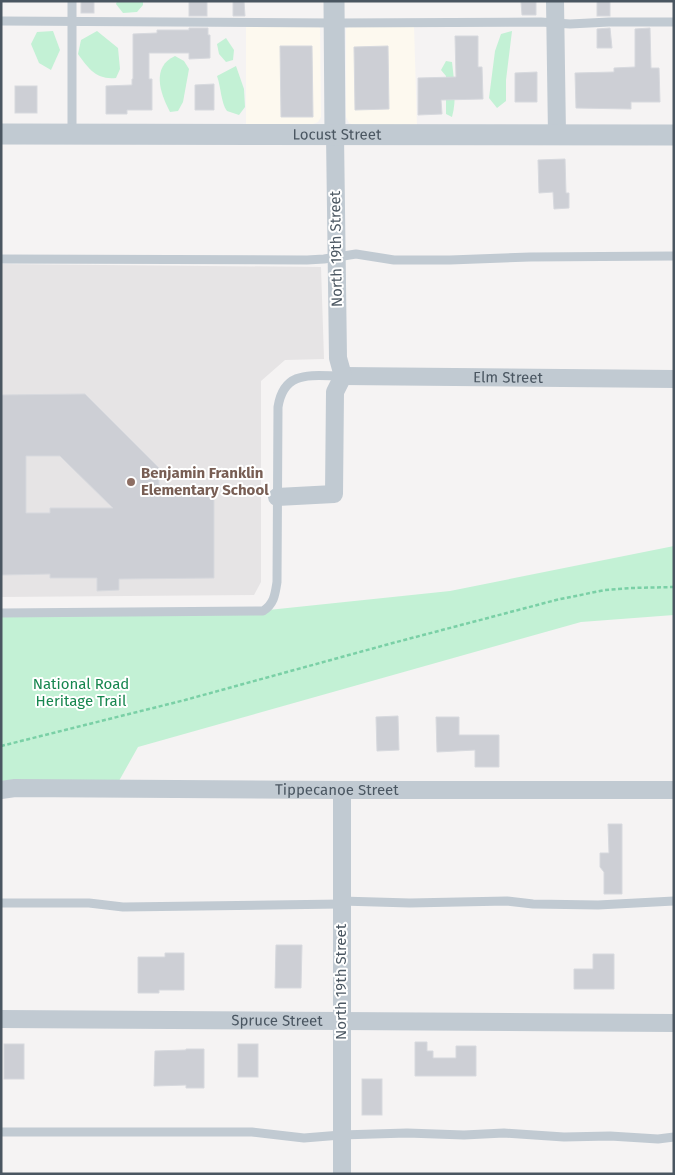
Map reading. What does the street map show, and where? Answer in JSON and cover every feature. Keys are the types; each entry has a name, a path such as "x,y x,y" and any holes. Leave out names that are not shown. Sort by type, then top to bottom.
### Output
{"street":[{"name":"North 19th Street","path":"334,1 338,358 343,376"},
{"path":"555,1 556,135"},
{"name":"Locust Street","path":"1,134 674,135"},
{"path":"277,497 334,494 334,392 343,376"},
{"name":"Elm Street","path":"343,376 674,379"},
{"name":"Tippecanoe Street","path":"1,790 15,788 674,790"},
{"name":"North 19th Street","path":"342,790 340,1020 342,1174"},
{"name":"Spruce Street","path":"1,1018 674,1023"}],"lane":[{"path":"72,1 72,134"},
{"path":"1,21 570,24 674,22"},
{"path":"1,259 307,260 356,254 394,260 674,256"},
{"path":"1,613 263,611 271,606 275,596 278,407 280,395 288,383 300,376 343,376"},
{"path":"1,903 89,903 123,907 507,902 598,905 674,901"},
{"path":"1,1132 252,1132 304,1138 341,1135 464,1135 504,1133 564,1137 610,1136 658,1139 674,1137"}],"path":[{"path":"1,746 185,700 564,598 605,590 674,587"}],"shaded area":[{"path":"246,26 318,26 320,28 321,117 318,122 311,125 246,125"},
{"path":"414,26 417,126 354,125 349,123 346,117 346,29 348,27"},
{"name":"Benjamin Franklin Elementary School","path":"1,264 321,267 324,359 285,360 261,381 261,582 254,595 1,597"}],"green space":[{"path":"117,1 143,1 143,5 137,12 123,13 116,4"},
{"path":"53,31 60,50 51,70 39,63 31,44 37,32"},
{"path":"97,31 118,48 120,69 116,78 103,77 93,72 78,54 81,40"},
{"path":"512,31 506,80 506,101 497,108 489,98 495,51 501,34"},
{"path":"226,38 234,50 233,60 226,62 219,54 217,44"},
{"path":"175,56 184,61 189,69 183,102 178,111 170,112 163,97 160,74 167,61"},
{"path":"446,61 452,62 454,76 455,97 452,117 446,114 446,76 441,70"},
{"path":"236,66 244,89 245,107 239,115 227,111 225,108 217,76"},
{"name":"National Road Heritage Trail","path":"674,546 674,615 581,622 138,747 115,788 1,790 1,613 240,613 450,591"}],"building":[{"path":"81,1 94,1 94,13 81,13"},
{"path":"189,1 207,1 207,16 189,16"},
{"path":"233,1 244,1 245,16 233,16"},
{"path":"597,1 610,1 610,16 597,16"},
{"path":"521,2 536,2 536,15 522,15"},
{"path":"189,28 208,28 208,35 210,35 210,58 189,59 189,53 149,53 149,79 152,79 152,110 127,110 127,114 106,114 106,86 132,85 133,34 157,33 157,30 189,30"},
{"path":"610,28 612,48 597,48 597,29"},
{"path":"650,28 651,68 659,68 660,102 631,102 631,109 576,108 575,73 614,72 614,68 635,67 635,29"},
{"path":"455,36 478,36 478,67 482,67 483,99 441,100 442,114 418,115 418,78 456,77"},
{"path":"280,46 312,46 313,117 281,117"},
{"path":"388,46 389,109 355,110 354,47"},
{"path":"537,72 537,102 515,102 515,73"},
{"path":"214,84 214,110 195,110 195,85"},
{"path":"15,86 37,86 37,113 15,113"},
{"path":"565,159 566,193 569,193 569,208 554,209 553,192 539,193 538,160"},
{"path":"85,394 159,468 159,489 181,489 181,495 214,494 214,578 119,579 119,590 97,591 97,578 50,578 50,574 1,575 1,395","holes":["26,456 60,456 113,508 50,508 50,513 26,513"]},
{"path":"398,716 399,750 377,751 376,717"},
{"path":"436,717 459,717 459,735 499,735 499,767 475,767 475,750 437,752"},
{"path":"608,824 622,824 622,894 604,894 604,872 600,867 600,853 609,853"},
{"path":"276,945 302,945 301,988 275,988"},
{"path":"165,953 184,953 184,990 159,990 159,993 138,993 138,957 165,957"},
{"path":"593,954 614,954 614,989 574,989 574,969 593,969"},
{"path":"415,1042 427,1042 427,1051 433,1051 433,1058 456,1058 456,1046 476,1046 476,1076 415,1076"},
{"path":"4,1044 24,1044 24,1079 4,1079"},
{"path":"238,1044 258,1044 258,1077 238,1077"},
{"path":"204,1049 204,1088 186,1088 186,1085 154,1086 155,1051"},
{"path":"362,1079 382,1079 382,1115 362,1115"}],"place":[{"name":"Benjamin Franklin Elementary School","path":"131,482"}]}
